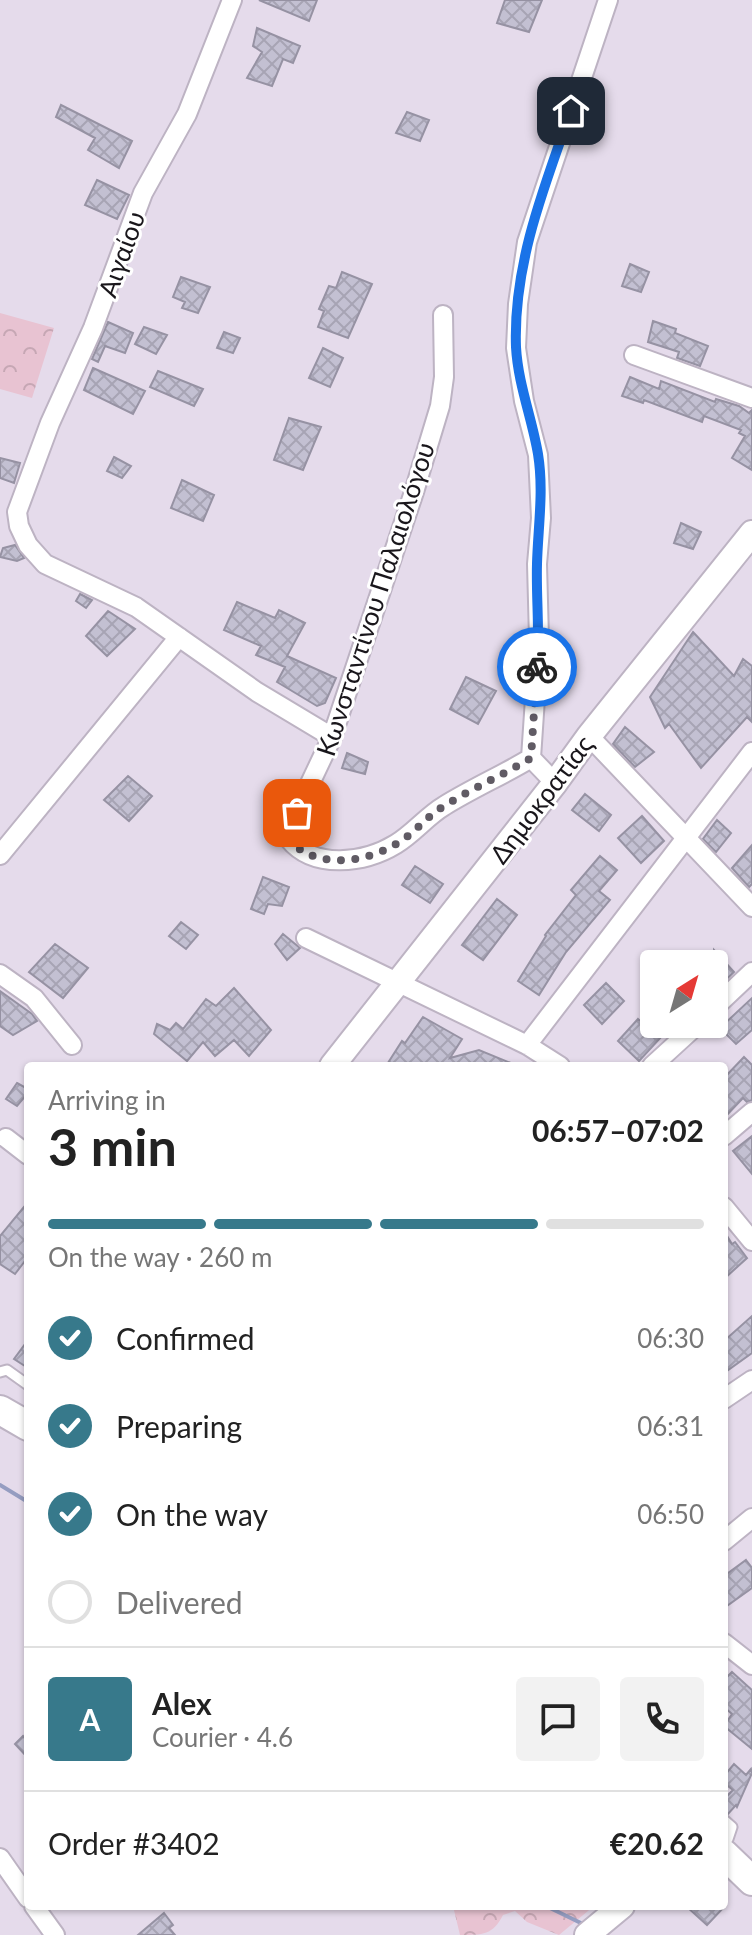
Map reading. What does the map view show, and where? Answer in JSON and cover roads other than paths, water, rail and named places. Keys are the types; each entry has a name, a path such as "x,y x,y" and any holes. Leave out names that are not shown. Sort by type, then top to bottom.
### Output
{"main road":[{"path":"0,1410 24,1424"},
{"path":"728,1850 752,1881"}],"street":[{"name":"Αιγαίου","path":"8,511 99,314 143,193 187,114 232,0"},
{"path":"555,783 531,758 539,639 537,564 541,518 538,455 524,401 516,348 518,304 527,242 608,0"},
{"name":"Κωνσταντίνου Παλαιολόγου","path":"443,315 444,377 440,406 332,737 288,830 289,839 303,853 317,858 352,860 384,850 397,844 436,810 531,758"},
{"path":"634,355 752,398"},
{"path":"8,511 28,545 45,564 136,607 257,692 332,737"},
{"name":"Δημοκρατίας","path":"335,1062 752,533"},
{"path":"0,855 179,637"},
{"path":"589,736 752,907"},
{"path":"527,1045 752,752"},
{"path":"306,938 527,1045 550,1062"},
{"path":"728,995 752,972"},
{"path":"0,974 34,998 72,1045"},
{"path":"656,1062 683,1038"},
{"path":"728,1133 752,1112"},
{"path":"6,1138 24,1152"},
{"path":"728,1212 751,1238"},
{"path":"728,1396 752,1380"},
{"path":"728,1538 752,1518"},
{"path":"728,1646 752,1665"},
{"path":"0,1858 24,1892"},
{"path":"37,1910 55,1935"},
{"path":"587,1935 617,1910"}],"lane":[{"path":"0,1372 7,1370 24,1382"}],"waterway":[{"path":"0,1485 24,1500"},
{"path":"554,1910 587,1926"}]}
